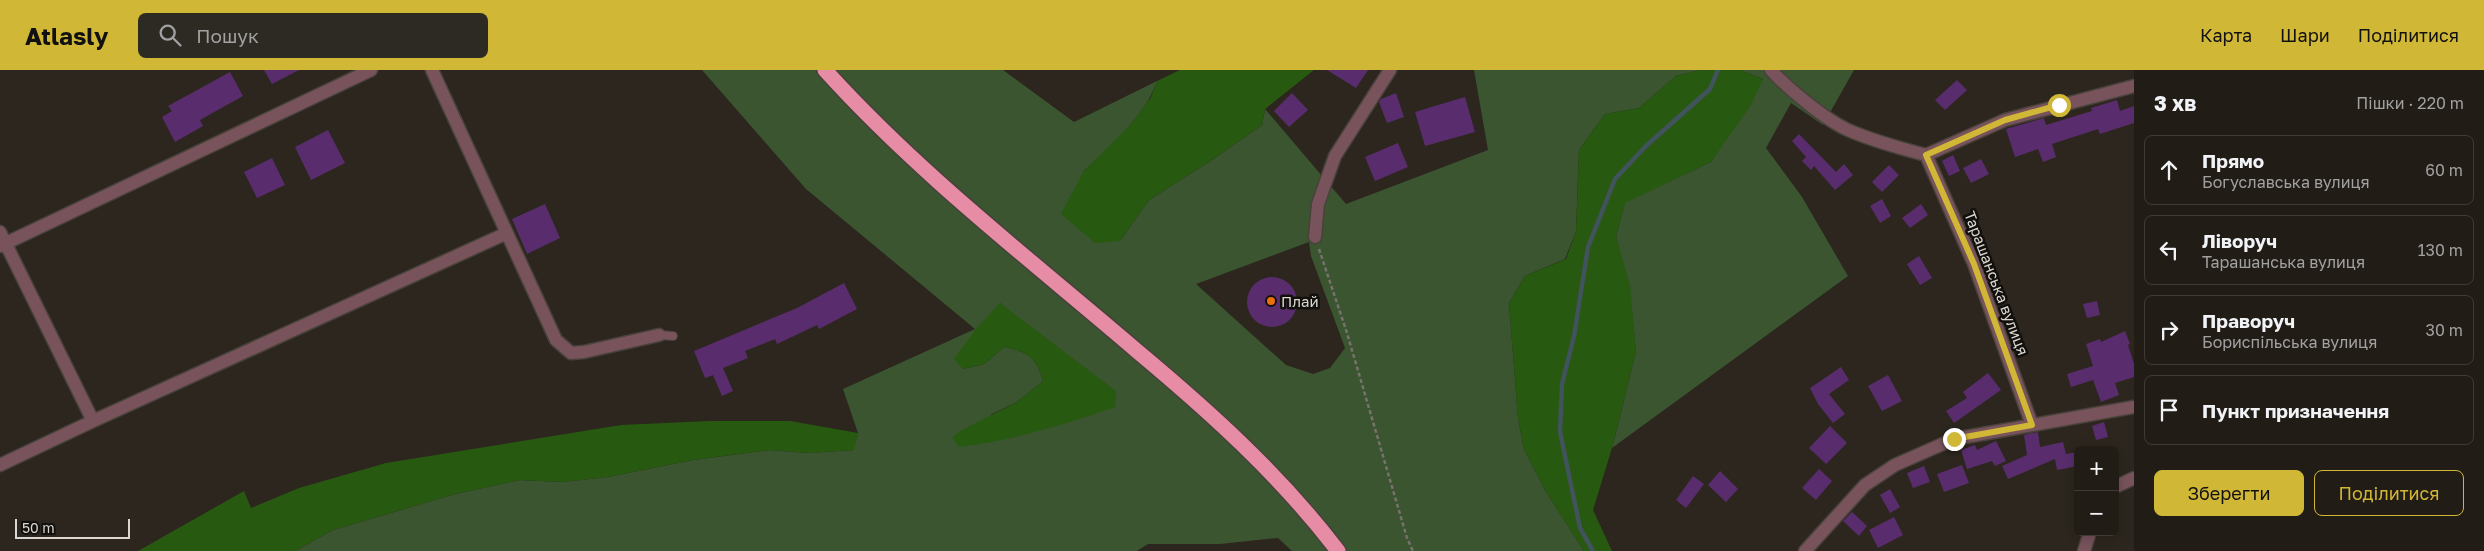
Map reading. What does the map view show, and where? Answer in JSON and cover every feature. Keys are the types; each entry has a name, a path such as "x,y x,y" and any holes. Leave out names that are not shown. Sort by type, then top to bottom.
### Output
{"highway":[{"path":"825,70 932,176 1227,429 1277,480 1338,551"}],"street":[{"path":"93,421 2,240 371,70"},
{"path":"432,70 556,340 571,353 584,352 659,335"},
{"path":"1315,237 1318,204 1335,156 1390,70"},
{"path":"1771,70 1788,88 1846,129 1886,144 1926,155 2005,120 2134,86"},
{"name":"Тарашанська вулиця","path":"1926,155 1974,264 2032,425"},
{"path":"0,466 93,421 507,233"},
{"path":"1805,551 1865,485 1895,465 1954,439 2134,407"},
{"path":"2119,485 2134,478"},
{"path":"2084,551 2089,536"}],"lane":[{"path":"659,335 673,336"}],"path":[{"path":"1315,237 1347,333 1406,538 1413,551"}],"green space":[{"path":"702,70 1003,70 1074,122 1157,81 1151,95 1135,119 1083,172 1120,241 1149,200 1212,160 1262,125 1265,109 1346,204 1488,150 1474,70 1700,70 1676,76 1639,108 1605,114 1579,150 1576,231 1565,259 1525,276 1509,303 1518,418 1524,449 1545,490 1584,551 1292,551 1278,538 1220,544 1148,544 1137,551 295,551 333,530 455,494 520,480 562,482 608,477 693,460 770,450 809,453 853,450 858,433 843,389 975,329 806,189","holes":["1309,242 1311,256 1345,348 1330,368 1313,374 1286,365 1196,284","1000,303 1115,407 990,415 1017,402 1043,381 1038,366 1030,357 1019,351 1004,347 984,364 963,369"]},
{"path":"1180,70 1314,70 1265,109 1262,125 1212,160 1149,200 1120,241 1095,243 1061,214 1083,172 1132,123 1151,97 1157,81"},
{"path":"1700,70 1740,70 1763,79 1751,105 1711,162 1625,203 1616,237 1630,285 1636,351 1612,448 1593,510 1612,551 1584,551 1545,490 1524,449 1518,418 1509,303 1525,276 1566,259 1576,231 1579,150 1605,114 1639,108 1676,76"},
{"path":"1740,70 1854,70 1823,125 1791,103 1766,148 1802,197 1848,276 1612,448 1636,351 1629,285 1616,237 1625,202 1711,162 1763,79"},
{"path":"1000,303 1116,391 1115,407 1038,431 959,447 952,438 960,431 1017,402 1043,381 1038,366 1030,357 1019,351 1004,347 984,364 963,369 954,359 976,329"},
{"path":"710,421 790,421 858,433 854,450 809,453 770,450 693,460 608,477 562,482 520,480 455,494 333,530 295,551 138,551 244,491 251,508 299,488 386,463 621,425"}],"building":[{"path":"264,70 299,70 272,84"},
{"path":"1327,70 1368,70 1356,88"},
{"path":"230,72 243,96 200,120 203,126 175,142 162,117 172,111 168,106"},
{"path":"1957,80 1967,90 1945,110 1935,100"},
{"path":"1292,93 1308,110 1289,127 1274,111"},
{"path":"1396,93 1404,117 1387,123 1379,102 1381,99"},
{"path":"1465,97 1475,132 1425,146 1415,112"},
{"path":"2117,100 2120,111 2134,106 2134,123 2100,134 2098,129 2052,144 2056,157 2043,162 2038,149 2015,157 2006,129 2044,118 2046,125 2092,111 2091,108"},
{"path":"328,130 345,163 311,180 295,147"},
{"path":"1799,134 1836,172 1844,164 1853,175 1835,190 1814,166 1811,170 1802,161 1806,157 1792,141"},
{"path":"1398,143 1408,167 1375,181 1365,157"},
{"path":"1953,155 1960,171 1949,176 1942,161"},
{"path":"272,158 285,185 257,198 244,172"},
{"path":"1981,159 1989,174 1971,183 1963,168"},
{"path":"1889,165 1899,175 1882,192 1872,182"},
{"path":"1882,199 1891,216 1880,223 1870,206"},
{"path":"545,204 560,238 527,254 512,219"},
{"path":"1921,204 1928,215 1910,228 1902,218"},
{"path":"1919,256 1932,278 1920,285 1907,264"},
{"path":"1272,277 1290,284 1297,302 1290,320 1272,327 1254,320 1247,302 1254,284"},
{"path":"844,283 857,309 819,329 817,325 777,344 775,339 745,351 748,358 723,368 733,391 722,396 713,375 705,378 694,351 797,308"},
{"path":"2097,301 2100,315 2087,318 2083,304"},
{"path":"2125,331 2134,364 2134,377 2115,383 2119,395 2101,402 2093,380 2071,387 2067,374 2093,366 2086,344 2100,339 2101,342"},
{"path":"1841,367 1849,380 1829,394 1845,414 1833,423 1818,404 1810,388"},
{"path":"1988,373 2001,390 1954,423 1946,411 1967,398 1963,392"},
{"path":"1888,375 1902,401 1882,411 1868,386"},
{"path":"2104,422 2108,437 2096,440 2092,426"},
{"path":"1830,426 1847,443 1826,464 1809,448"},
{"path":"2038,432 2040,447 2063,442 2066,454 2074,453 2074,467 2057,470 2055,459 2008,479 2002,466 2027,455 2024,435"},
{"path":"1996,441 2006,461 1995,466 1992,461 1967,469 1961,450 1975,445 1977,450"},
{"path":"1962,465 1969,483 1944,492 1937,474"},
{"path":"1924,466 1930,482 1913,488 1907,473"},
{"path":"1819,469 1832,481 1816,500 1802,488"},
{"path":"1720,471 1738,489 1726,502 1708,485"},
{"path":"1693,476 1704,484 1686,508 1676,500"},
{"path":"1890,489 1900,507 1890,513 1880,495"},
{"path":"1852,512 1867,526 1859,536 1843,521"},
{"path":"1894,517 1903,535 1878,548 1869,530"}],"waterway":[{"path":"1593,551 1580,528 1560,432 1562,384 1574,336 1588,247 1615,179 1646,146 1710,89 1718,70"}],"place":[{"name":"Плай","path":"1271,301"}],"route":[{"path":"1954,439 2032,425 1974,264 1926,155 2005,120 2059,105"}]}
